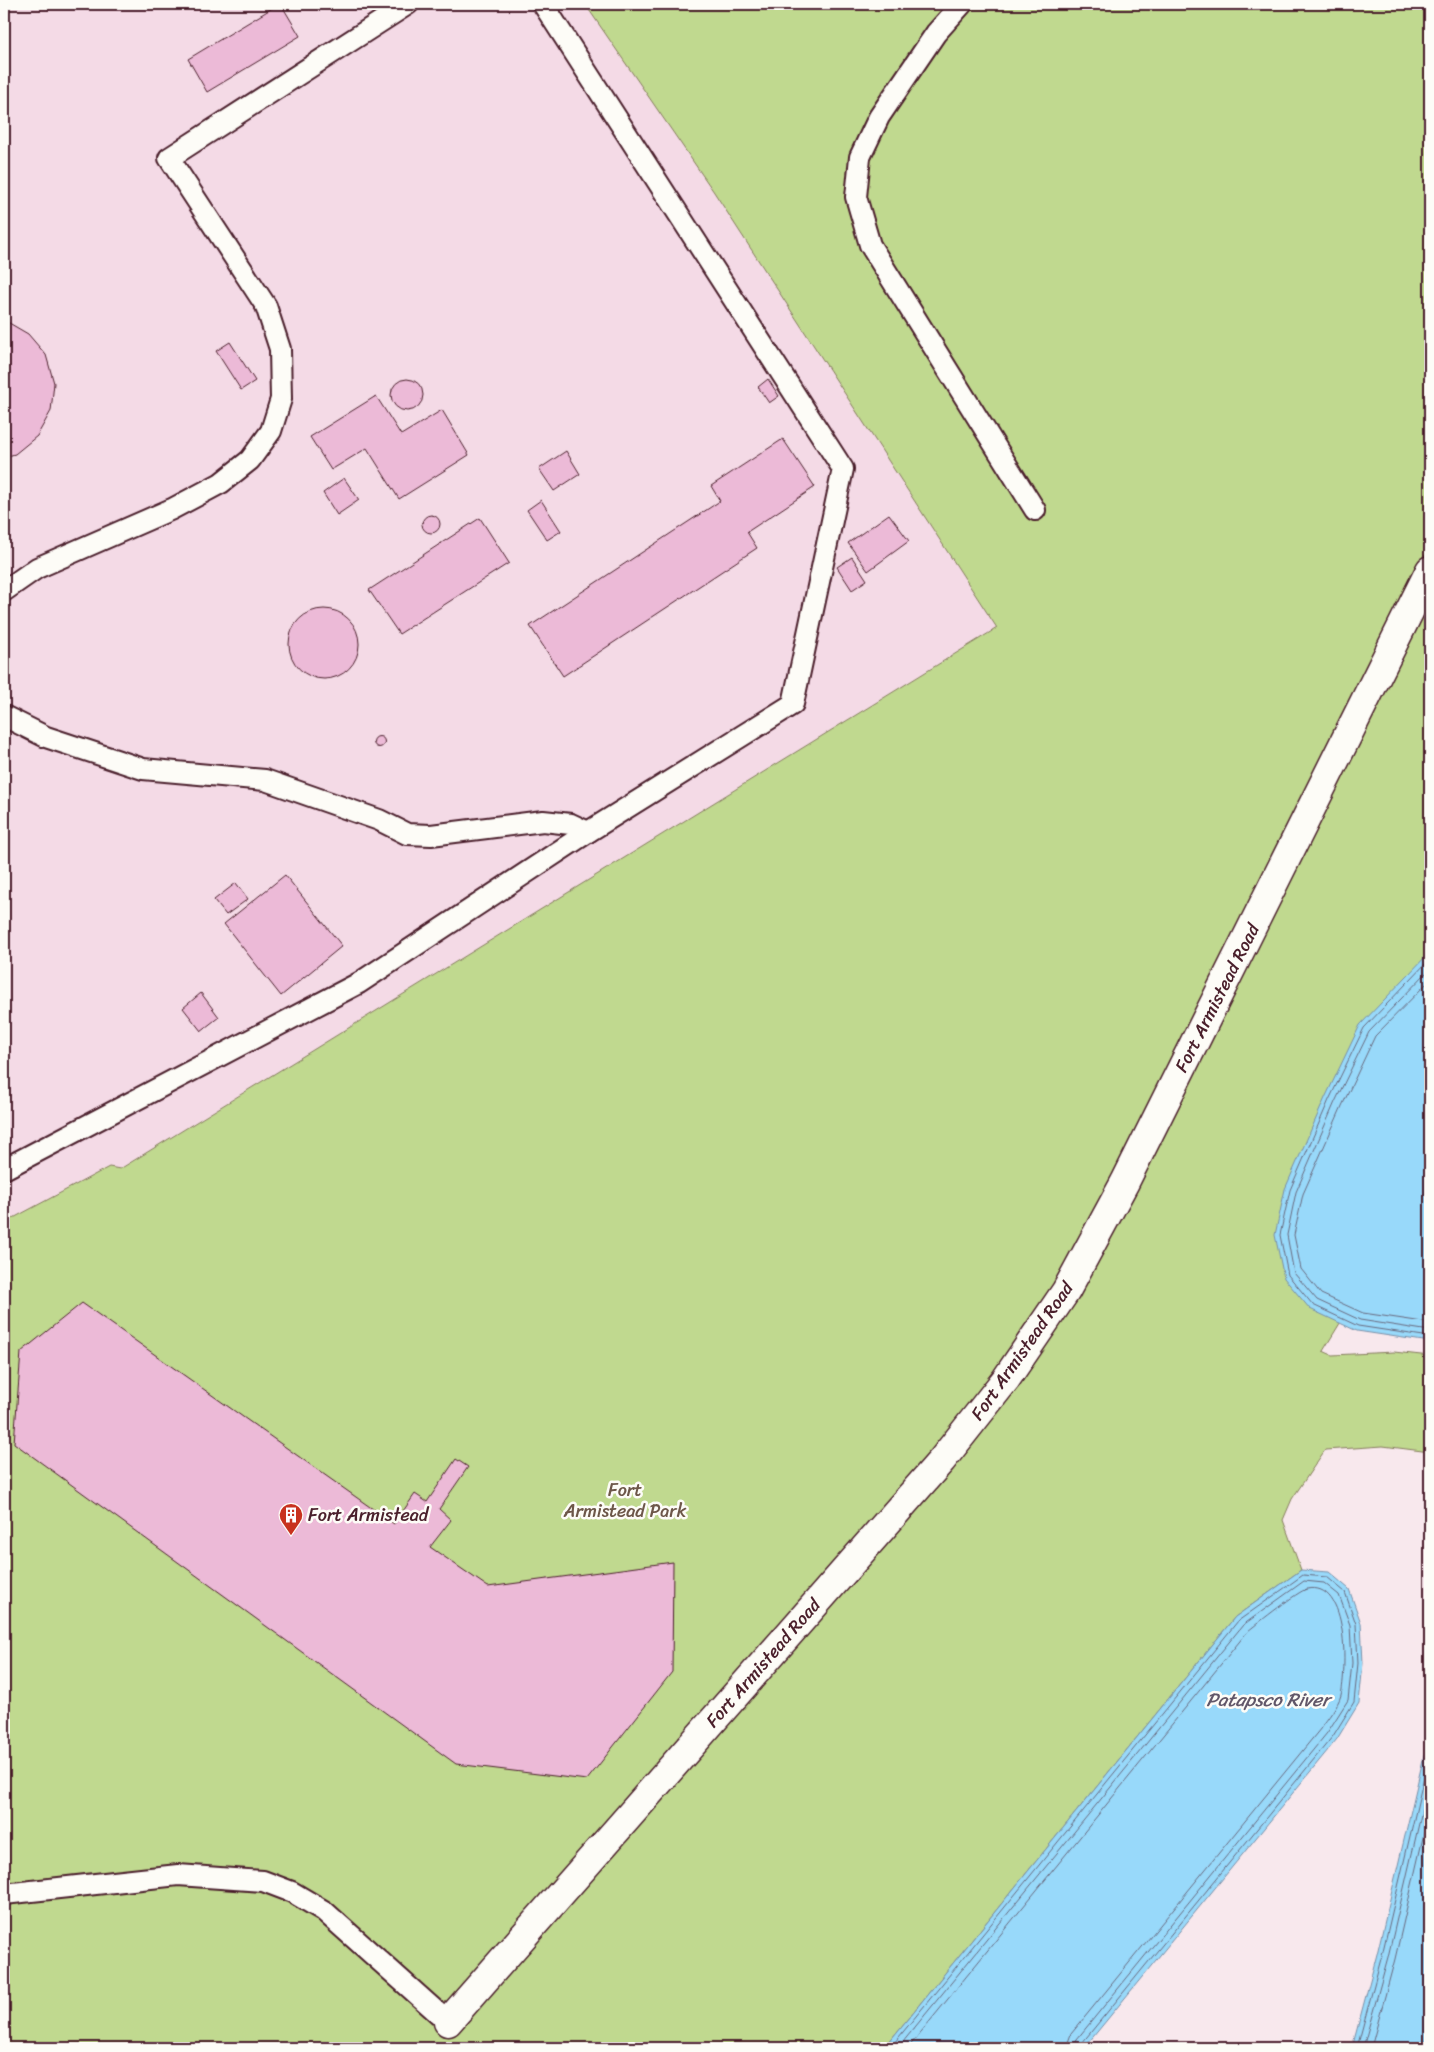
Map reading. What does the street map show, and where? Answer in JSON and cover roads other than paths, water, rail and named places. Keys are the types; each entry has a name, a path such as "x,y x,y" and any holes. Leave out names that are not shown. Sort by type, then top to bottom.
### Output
{"street":[{"name":"Fort Armistead Road","path":"448,2022 942,1460 1006,1379 1056,1307 1125,1182 1430,570"}],"lane":[{"path":"4,591 37,568 172,509 221,483 250,460 271,431 281,399 280,349 266,306 170,158 408,4"},
{"path":"4,1169 359,983 588,832 793,704 843,468 544,4"},
{"path":"962,4 936,33 879,117 860,157 856,197 870,245 1035,510"},
{"path":"4,716 46,737 135,767 265,780 379,820 408,834 431,835 543,821 571,824 588,832"},
{"path":"4,1894 178,1875 263,1882 292,1892 324,1911 448,2022"}],"water":[{"path":"1430,952 1430,1342 1357,1331 1310,1309 1284,1278 1275,1235 1285,1189 1360,1025"},
{"name":"Patapsco River","path":"1301,1570 1329,1572 1349,1589 1361,1623 1363,1663 1359,1703 1337,1739 1084,2048 884,2048 1235,1617"},
{"path":"1430,1730 1430,2048 1352,2048 1377,1954"}],"place":[{"name":"Fort Armistead","path":"291,1536"}],"park label":[{"name":"Fort Armistead Park","path":"625,1500"}]}
